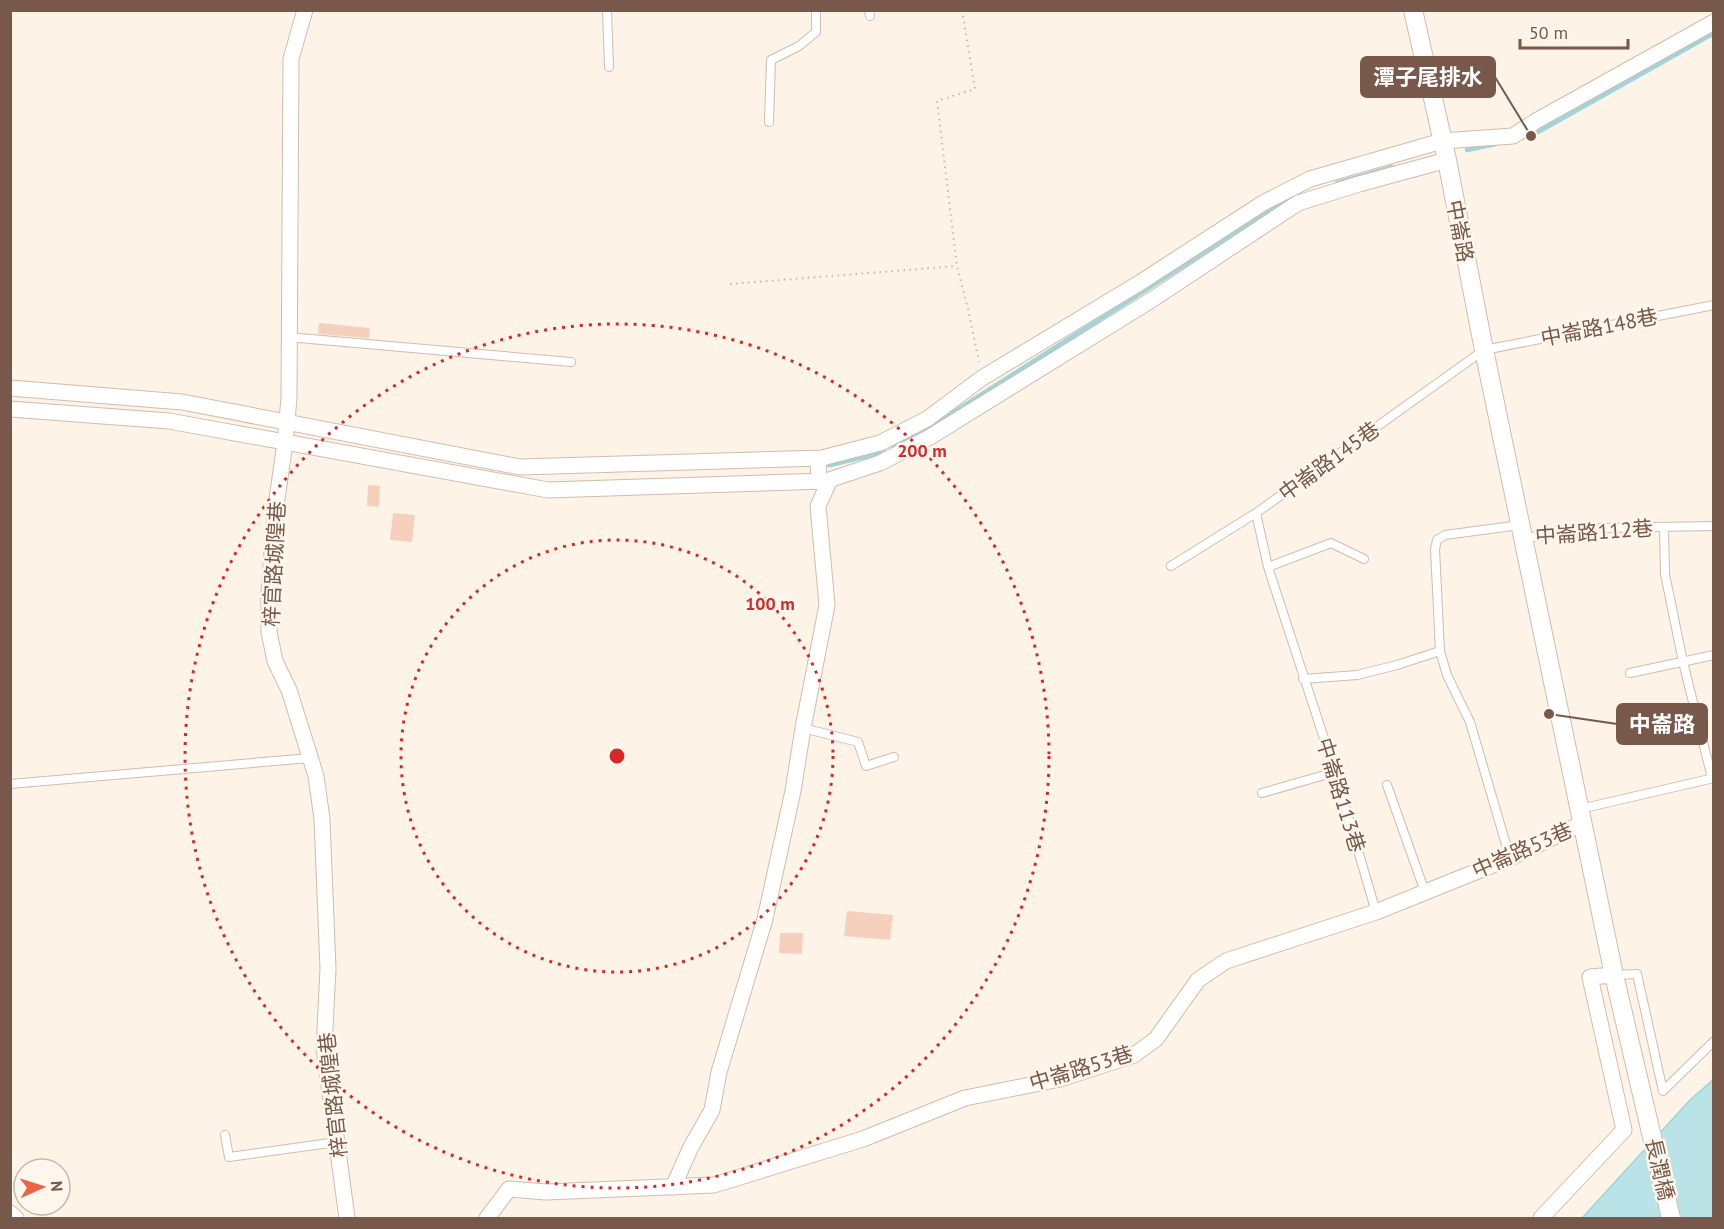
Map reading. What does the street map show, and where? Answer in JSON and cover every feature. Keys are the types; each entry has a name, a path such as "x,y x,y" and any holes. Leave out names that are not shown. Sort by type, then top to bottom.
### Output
{"street":[{"name":"梓官路城隍巷","path":"305,10 291,59 289,398 275,513 269,591 269,632 275,661 289,690 316,776 322,819 328,969 324,1048 347,1218"},
{"name":"中崙路","path":"1413,10 1447,160 1484,350 1614,975 1648,1120"},
{"path":"10,409 169,421 285,443 548,478 821,470 880,463 930,437 1147,290 1263,202 1311,178 1442,141 1513,136 1713,22"},
{"path":"10,388 182,402 520,467 548,478 821,470 927,418 982,378 1147,290 1298,203 1447,160"},
{"path":"487,1218 509,1189 546,1192 673,1187 691,1147 712,1110 719,1072 765,919 793,791 827,605 818,506 828,484 821,470"},
{"name":"中崙路53巷","path":"673,1187 714,1185 863,1139 965,1098 1060,1080 1134,1055 1156,1039 1198,980 1226,961 1376,912 1510,858 1581,816"},
{"path":"1541,1218 1624,1130 1590,977 1614,975"},
{"name":"長潤橋","path":"1648,1120 1671,1218"},
{"path":"10,1214 16,1218"}],"lane":[{"path":"607,10 609,67"},
{"path":"769,122 771,60 800,46 816,32 816,10"},
{"name":"中崙路148巷","path":"1484,350 1713,305"},
{"path":"288,337 571,362"},
{"name":"中崙路145巷","path":"1171,566 1256,513 1484,350"},
{"name":"中崙路113巷","path":"1256,513 1268,567 1335,772 1376,912"},
{"name":"中崙路112巷","path":"1522,531 1713,526"},
{"name":"中崙路112巷","path":"1664,527 1665,574 1683,662 1713,778"},
{"path":"1510,858 1470,722 1447,675 1440,651 1435,549 1437,540 1445,535 1522,531"},
{"path":"1268,567 1331,543 1364,559"},
{"path":"1303,679 1357,675 1440,651"},
{"path":"1630,674 1713,655"},
{"path":"803,728 858,742 866,766 894,757"},
{"path":"10,784 310,758"},
{"path":"1262,793 1335,772"},
{"path":"1581,816 1713,778"},
{"path":"1387,785 1425,892"},
{"path":"1614,975 1637,974 1663,1091 1713,1041"},
{"path":"225,1135 229,1157 337,1142"}],"path":[{"path":"962,10 975,89 937,101 957,266 969,309 982,378"},
{"path":"729,284 957,266"}],"water":[{"path":"1713,1080 1713,1218 1582,1218 1690,1100"}],"building":[{"path":"319,323 370,328 369,338 318,334"},
{"path":"368,485 380,486 379,507 367,506"},
{"path":"393,513 415,515 412,542 390,540"},
{"path":"847,911 893,915 890,940 844,936"},
{"path":"780,933 803,933 802,954 779,953"}],"waterway":[{"path":"1521,138 1531,136 1714,33"},
{"path":"1467,150 1496,144"},
{"path":"1337,183 1392,167"},
{"path":"893,448 932,426 1290,198 1298,196"},
{"path":"820,465 830,465 885,452"}],"place":[{"name":"潭子尾排水","path":"1531,136"},
{"name":"中崙路","path":"1549,714"}]}
